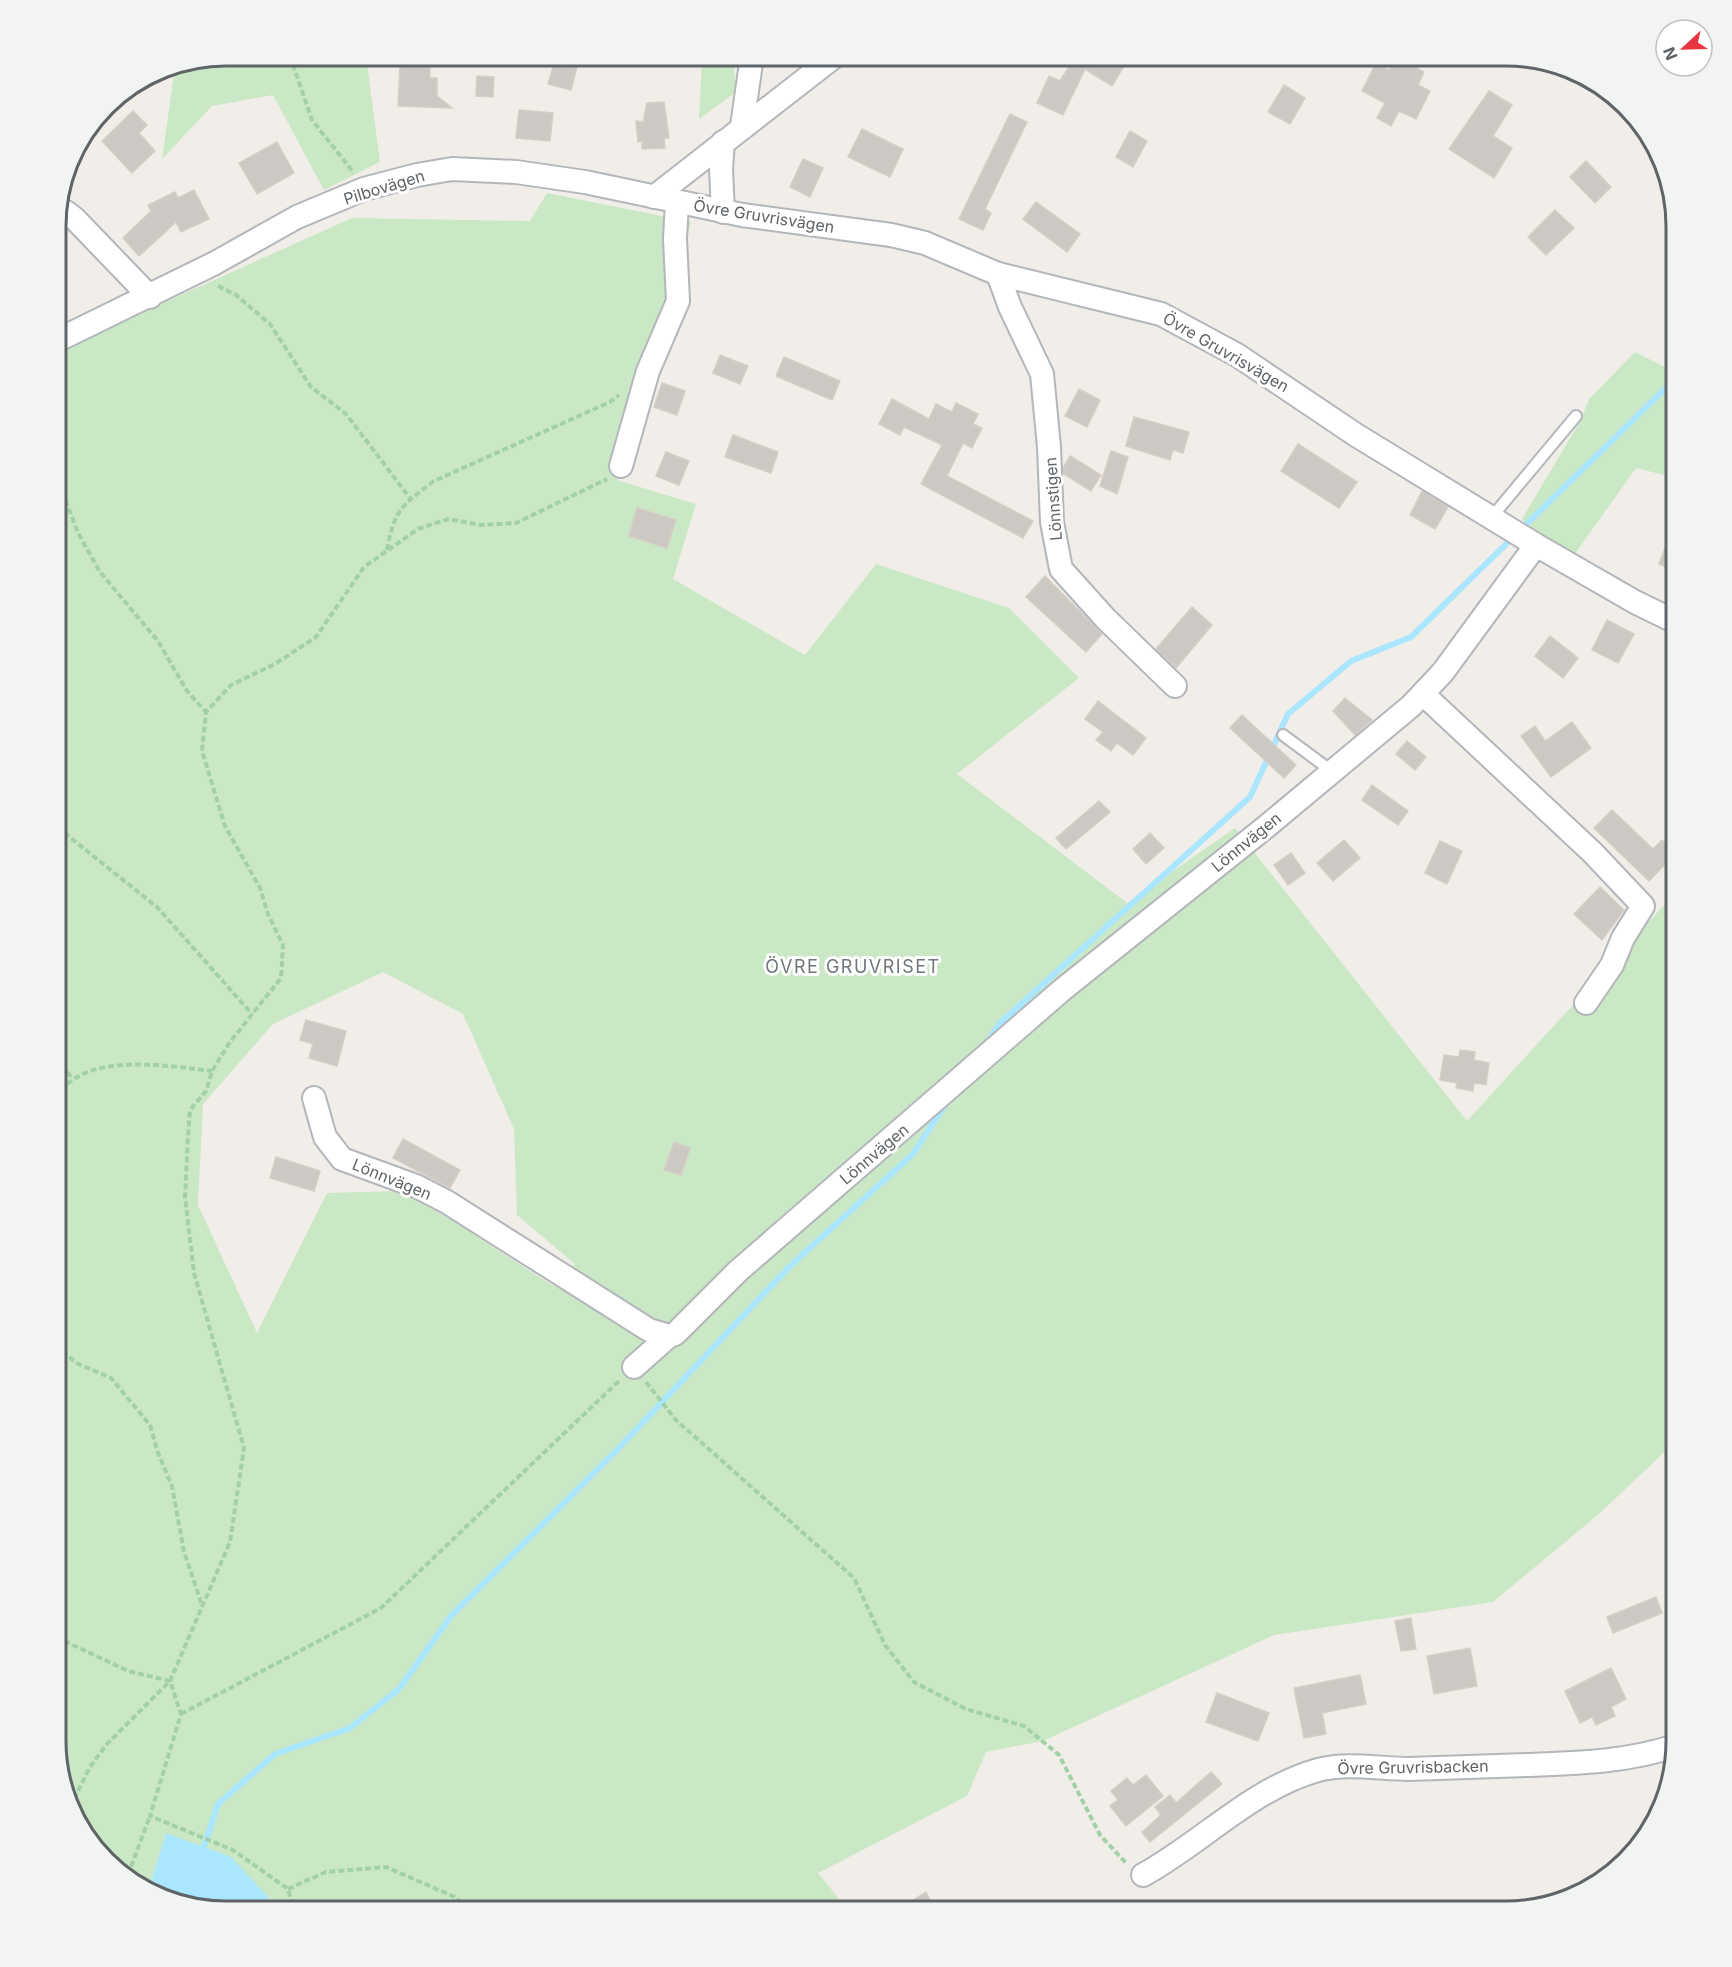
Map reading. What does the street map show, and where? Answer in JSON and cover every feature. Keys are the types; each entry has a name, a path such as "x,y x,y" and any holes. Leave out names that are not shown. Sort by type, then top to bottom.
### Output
{"street":[{"path":"742,126 751,66"},
{"path":"654,197 821,66"},
{"path":"723,142 721,169 723,212"},
{"name":"Pilbovägen","path":"66,336 150,297 297,217 364,189 429,173 452,169 487,170 585,182 654,197"},
{"name":"Övre Gruvrisvägen","path":"654,197 723,212 891,235 925,243 998,274 1136,306 1185,325 1246,361 1356,435 1515,532 1635,602 1666,617"},
{"path":"621,466 648,371 678,301 676,202"},
{"path":"66,212 150,297"},
{"name":"Lönnstigen","path":"998,274 1010,307 1042,374 1049,447 1048,485 1061,569 1105,618 1175,686"},
{"name":"Lönnvägen","path":"314,1098 325,1137 342,1159 416,1186 447,1202 649,1330 669,1335 675,1334 738,1271 1062,990 1333,772 1423,694 1443,672 1515,532"},
{"path":"1423,694 1575,836 1643,906 1623,938 1612,965 1586,1003"},
{"path":"634,1367 669,1335"},
{"name":"Övre Gruvrisbacken","path":"1143,1875 1186,1848 1261,1793 1291,1778 1321,1769 1346,1767 1422,1769 1622,1760 1666,1748"}],"lane":[{"path":"1515,532 1575,416"},
{"path":"1283,735 1333,772"}],"path":[{"path":"293,66 312,120 348,162 364,189"},
{"path":"194,274 236,295 270,324 311,387 346,414 410,498"},
{"path":"387,551 392,521 410,498 434,481 610,402 648,371"},
{"path":"76,1796 90,1767 107,1744 170,1681 230,1542 244,1448 194,1274 185,1197 190,1110 206,1091 212,1071 230,1042 281,978 283,945 268,914 260,888 225,826 202,751 206,712 231,685 275,664 316,637 364,567 418,529 448,519 481,525 516,523 601,484"},
{"path":"66,501 78,533 100,572 158,641 187,691 206,712"},
{"path":"66,834 157,907 252,1014"},
{"path":"66,1084 73,1079 118,1064 140,1063 212,1071"},
{"path":"66,1071 73,1079"},
{"path":"66,1354 76,1363 111,1378 150,1425 158,1453 172,1486 184,1552 202,1606"},
{"path":"181,1714 381,1608 634,1367 676,1420 854,1578 885,1645 914,1682 966,1709 1024,1726 1059,1755 1100,1835 1120,1858 1143,1875"},
{"path":"66,1642 128,1671 170,1681"},
{"path":"130,1869 150,1816 181,1714 170,1681"},
{"path":"150,1816 232,1850 288,1889 291,1901"},
{"path":"288,1889 326,1872 386,1868 459,1901"}],"green space":[{"path":"226,66 367,66 380,162 324,190 273,95 212,106 162,159 174,74 205,67"},
{"path":"702,66 734,66 736,92 699,119"},
{"path":"547,193 691,222 617,480 696,504 673,579 805,655 876,564 1009,608 1079,678 957,774 1127,903 1235,828 1467,1121 1666,903 1666,1450 1600,1513 1493,1602 1274,1635 1043,1741 986,1752 967,1796 818,1873 841,1901 269,1901 269,1898 166,1833 151,1882 137,1874 113,1854 93,1830 83,1812 74,1792 66,1751 66,347 352,218 530,221","holes":["383,972 463,1014 514,1129 517,1215 575,1264 553,1286 458,1224 401,1191 327,1193 257,1333 198,1205 203,1104 273,1024"]},
{"path":"1635,352 1666,368 1666,476 1636,468 1572,558 1543,542 1522,519 1579,423 1590,398"}],"water":[{"path":"166,1833 231,1857 269,1898 269,1901 216,1901 175,1893 151,1882"}],"building":[{"path":"400,66 430,68 430,78 437,78 437,96 452,108 398,106"},
{"path":"553,66 577,66 571,90 548,84"},
{"path":"1069,66 1124,66 1112,86 1085,69 1063,115 1037,103 1049,76 1060,81"},
{"path":"1374,66 1382,66 1389,70 1391,66 1413,66 1424,72 1418,85 1430,91 1416,119 1399,111 1391,126 1377,118 1385,103 1362,91"},
{"path":"477,76 494,77 493,97 476,96"},
{"path":"1284,85 1305,98 1290,124 1268,112"},
{"path":"1489,91 1512,105 1493,136 1512,148 1494,178 1449,149"},
{"path":"664,102 669,138 664,138 665,148 642,149 642,141 638,142 636,121 643,122 647,103"},
{"path":"519,110 553,113 550,141 516,138"},
{"path":"133,111 147,125 139,133 155,151 132,173 102,141"},
{"path":"1010,114 1027,122 985,209 991,213 983,230 959,219"},
{"path":"862,129 903,149 890,177 848,157"},
{"path":"1130,131 1147,141 1133,167 1116,157"},
{"path":"277,142 294,173 257,194 239,163"},
{"path":"803,159 823,168 810,197 790,187"},
{"path":"1586,161 1611,187 1595,203 1570,177"},
{"path":"194,190 209,219 181,232 176,222 139,256 123,238 151,211 148,205 175,192 178,198"},
{"path":"1036,202 1080,234 1067,252 1023,219"},
{"path":"1555,210 1574,228 1546,255 1528,237"},
{"path":"720,355 748,366 740,384 713,373"},
{"path":"784,357 840,381 832,400 776,376"},
{"path":"662,383 685,391 677,415 654,407"},
{"path":"1079,389 1100,400 1087,427 1065,416"},
{"path":"892,399 929,419 936,404 952,412 956,403 978,414 973,424 982,428 972,448 963,443 947,476 1033,521 1023,538 921,484 942,445 904,427 900,435 879,424"},
{"path":"1134,417 1189,432 1183,453 1173,450 1170,460 1126,446"},
{"path":"733,435 778,452 771,473 725,457"},
{"path":"1298,444 1357,482 1339,508 1281,471"},
{"path":"1111,451 1128,457 1117,494 1100,486"},
{"path":"666,452 689,461 679,485 656,476"},
{"path":"1070,456 1101,475 1091,491 1064,474 1063,468"},
{"path":"1422,491 1448,507 1435,529 1410,515"},
{"path":"637,508 676,520 667,548 629,536"},
{"path":"1666,545 1666,567 1659,564"},
{"path":"1045,576 1102,634 1086,652 1026,597"},
{"path":"1192,607 1212,625 1176,668 1156,649"},
{"path":"1607,620 1634,634 1618,663 1592,650"},
{"path":"1550,636 1578,658 1563,678 1535,656"},
{"path":"1345,698 1372,720 1355,735 1333,711"},
{"path":"1098,701 1146,738 1133,755 1117,743 1111,751 1096,740 1103,732 1085,719"},
{"path":"1242,715 1296,765 1284,778 1230,728"},
{"path":"1572,722 1591,748 1551,777 1521,736 1535,726 1545,741"},
{"path":"1407,741 1426,757 1415,770 1396,754"},
{"path":"1372,785 1408,811 1398,825 1362,800"},
{"path":"1099,801 1110,812 1066,849 1056,838"},
{"path":"1612,810 1653,849 1662,840 1666,844 1666,863 1649,881 1594,828"},
{"path":"1150,833 1164,848 1146,864 1133,849"},
{"path":"1344,840 1360,858 1333,881 1317,863"},
{"path":"1440,841 1462,851 1447,884 1425,873"},
{"path":"1291,853 1305,873 1288,885 1274,865"},
{"path":"1600,887 1624,910 1602,940 1574,914"},
{"path":"306,1020 346,1031 337,1066 309,1058 313,1044 300,1040"},
{"path":"1460,1050 1475,1052 1474,1060 1489,1063 1486,1085 1474,1083 1473,1091 1456,1088 1457,1083 1440,1080 1444,1055 1459,1057"},
{"path":"403,1139 460,1170 450,1188 393,1158"},
{"path":"674,1142 690,1148 681,1175 664,1170"},
{"path":"276,1157 320,1171 314,1191 270,1178"},
{"path":"1656,1597 1662,1613 1613,1633 1607,1617"},
{"path":"1411,1618 1416,1649 1401,1651 1395,1621"},
{"path":"1470,1648 1477,1686 1434,1694 1427,1656"},
{"path":"1611,1668 1626,1699 1611,1707 1615,1716 1596,1725 1592,1717 1580,1723 1565,1691"},
{"path":"1360,1675 1366,1704 1322,1713 1326,1734 1304,1738 1294,1688"},
{"path":"1217,1693 1269,1713 1258,1741 1206,1722"},
{"path":"1211,1772 1222,1784 1150,1842 1142,1832 1161,1815 1155,1807 1170,1795 1176,1803"},
{"path":"1146,1775 1163,1796 1126,1826 1110,1806 1118,1800 1111,1791 1127,1778 1133,1785"},
{"path":"926,1892 931,1901 914,1901"}],"waterway":[{"path":"986,1044 1000,1023 1250,797 1288,714 1351,661 1411,637 1666,388"},
{"path":"204,1846 218,1804 275,1754 350,1728 399,1689 451,1616 615,1452 789,1267 913,1154 947,1102"}],"district":[{"name":"ÖVRE GRUVRISET","path":"853,966"}]}
